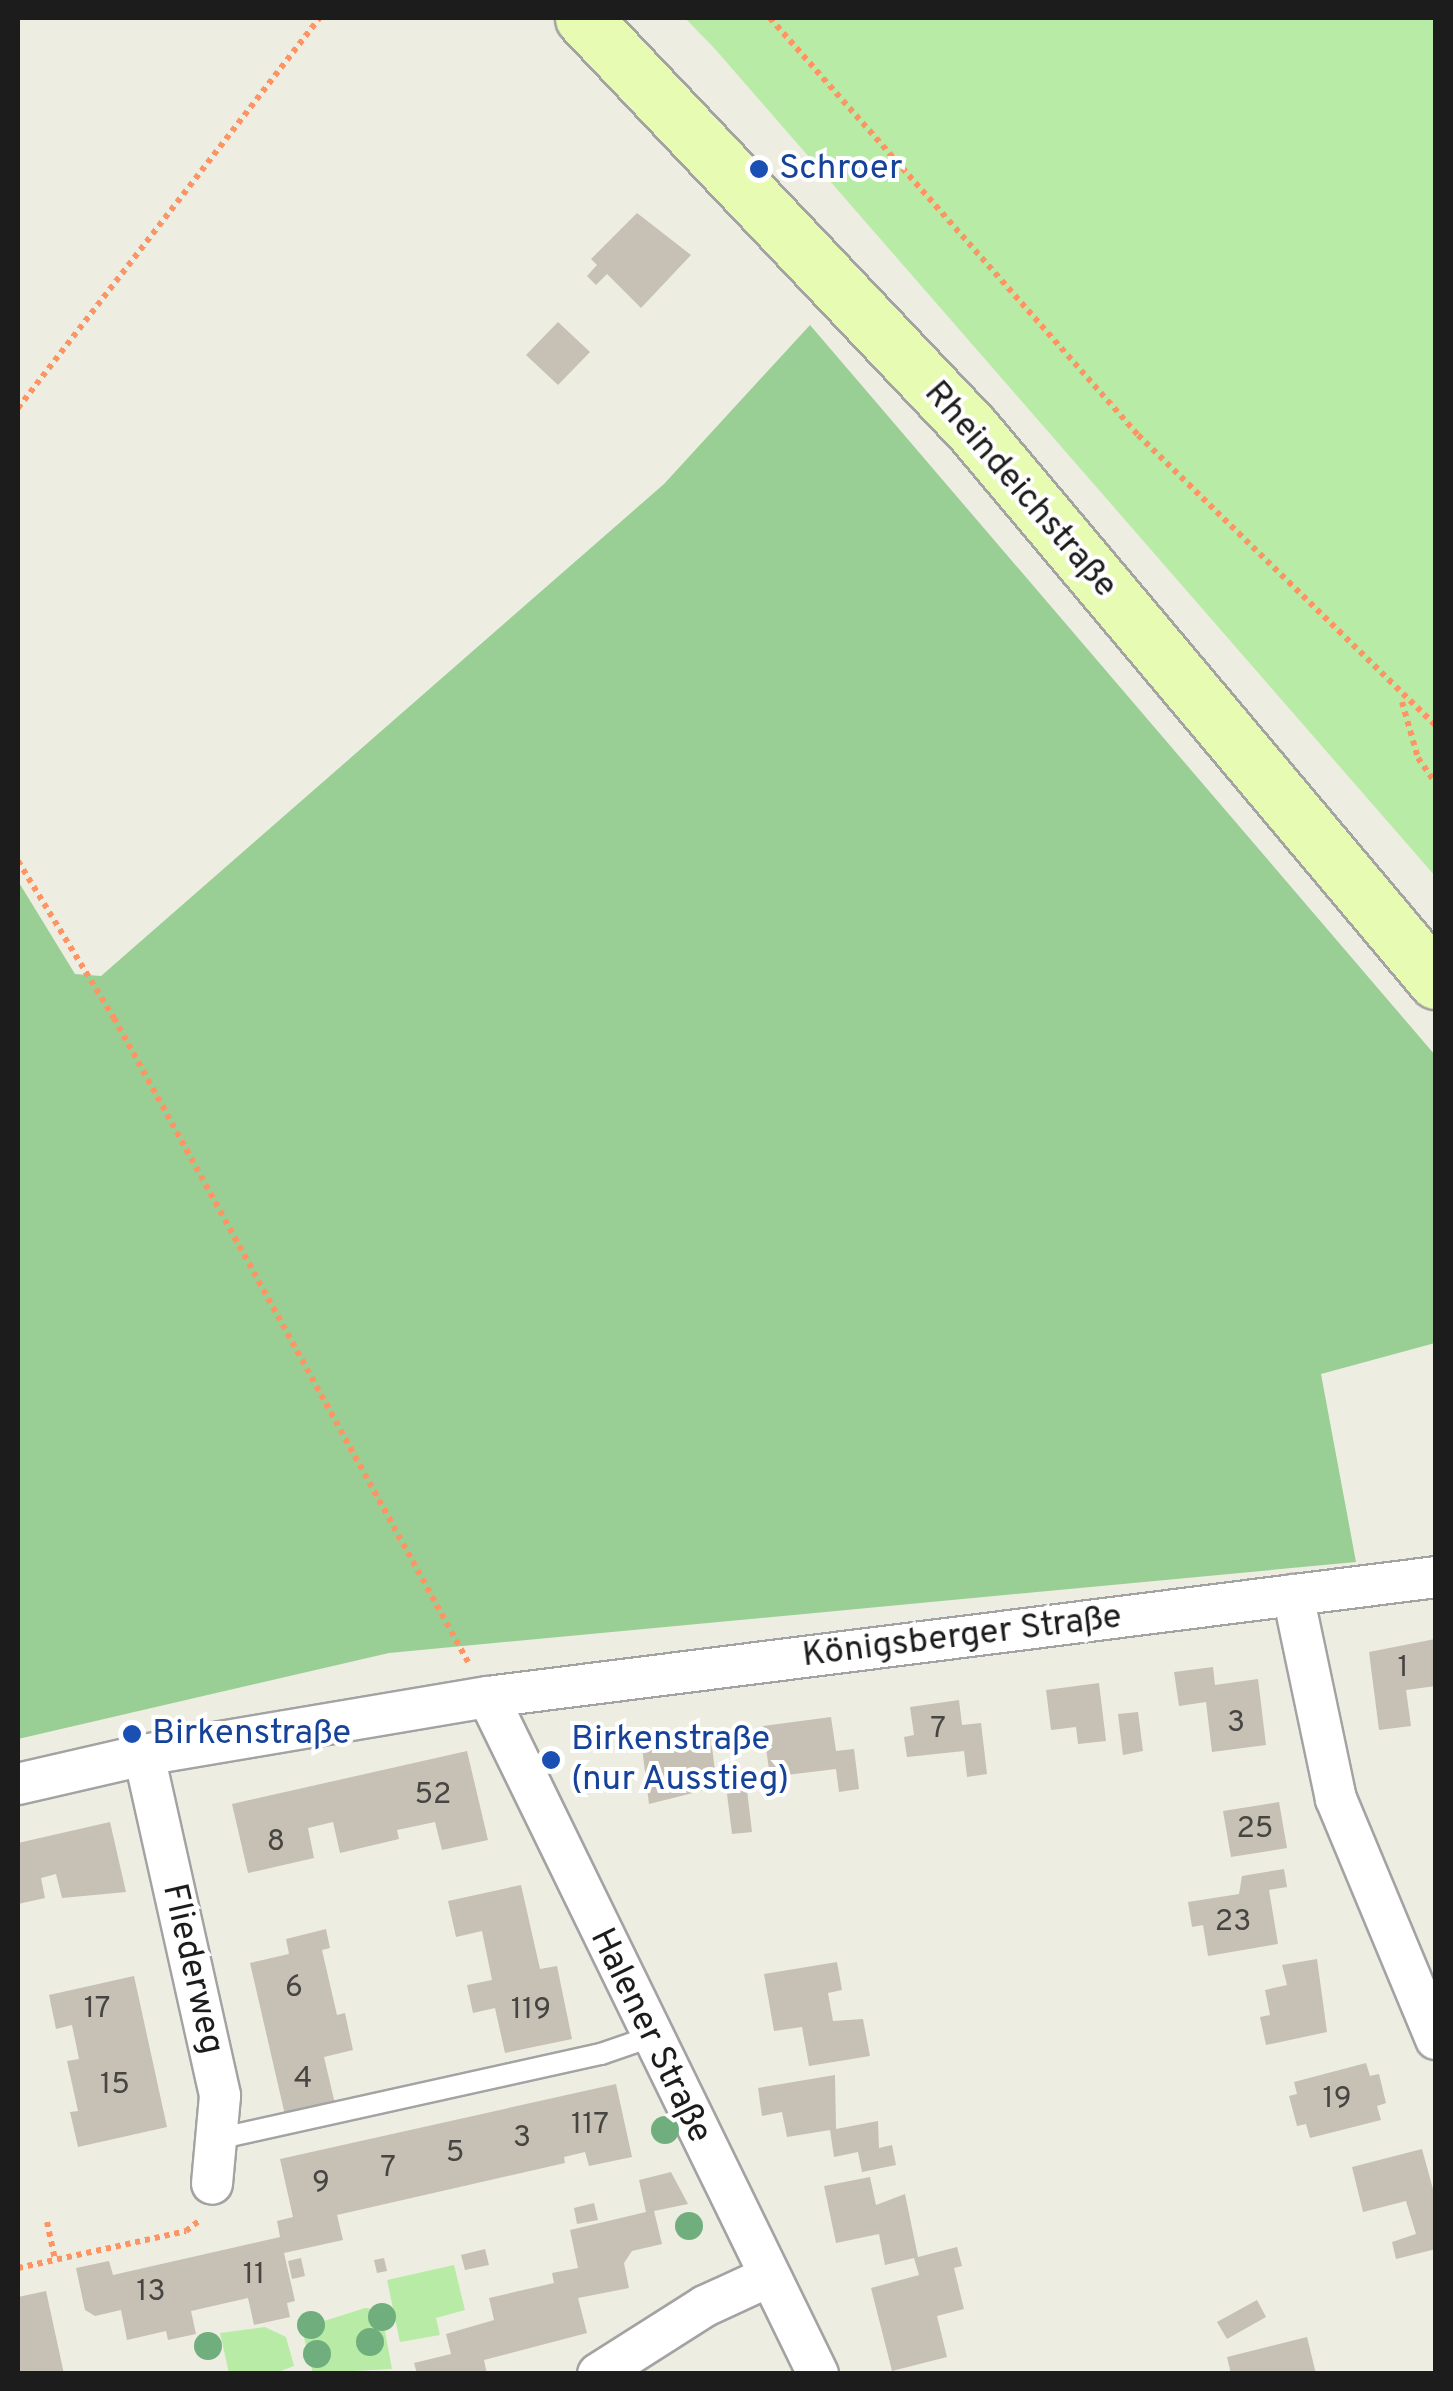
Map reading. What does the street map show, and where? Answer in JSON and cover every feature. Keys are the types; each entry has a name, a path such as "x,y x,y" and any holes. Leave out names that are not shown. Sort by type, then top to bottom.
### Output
{"main road":[{"name":"Rheindeichstraße","path":"583,18 972,430 1436,982"}],"street":[{"name":"Königsberger Straße","path":"488,1696 1436,1577"},
{"path":"1293,1595 1336,1799 1436,2038"},
{"path":"18,1784 144,1755 488,1696"},
{"name":"Halener Straße","path":"488,1696 650,2037 818,2374"},
{"name":"Fliederweg","path":"144,1755 220,2096 221,2138 212,2184"},
{"path":"598,2374 705,2306 768,2277"}],"lane":[{"path":"221,2138 601,2054 650,2037"}],"path":[{"path":"18,408 319,18"},
{"path":"770,18 1138,435 1402,700 1436,726"},
{"path":"1402,700 1418,758 1436,784"},
{"path":"18,862 124,1036 488,1696"},
{"path":"18,2268 186,2232 208,2214 212,2184"},
{"path":"47,2222 55,2260"}],"green space":[{"path":"685,18 1435,18 1435,876 715,49"},
{"path":"810,325 1435,1055 1435,1343 1321,1374 1356,1562 389,1653 18,1739 18,881 75,974 101,976 664,484"},
{"path":"454,2265 465,2310 436,2318 440,2335 400,2342 387,2280"},
{"path":"365,2308 381,2310 392,2369 313,2373 302,2330 311,2319 318,2323"},
{"path":"265,2327 286,2337 294,2366 275,2373 229,2373 220,2333"}],"building":[{"path":"637,213 691,255 641,308 607,274 596,285 587,276 597,265 591,259"},
{"path":"558,322 590,352 558,385 526,355"},
{"path":"1435,1639 1436,1686 1406,1690 1411,1726 1379,1730 1369,1652"},
{"path":"1213,1667 1215,1685 1258,1679 1266,1745 1212,1752 1206,1702 1179,1706 1174,1672"},
{"path":"1099,1683 1106,1741 1078,1744 1076,1727 1051,1730 1046,1690"},
{"path":"959,1700 962,1725 981,1723 987,1774 967,1777 964,1751 907,1757 904,1737 914,1735 910,1707"},
{"path":"1138,1712 1143,1751 1123,1755 1118,1714"},
{"path":"831,1717 836,1751 854,1749 859,1789 839,1792 836,1769 770,1777 763,1726"},
{"path":"711,1739 717,1787 649,1804 642,1747"},
{"path":"467,1751 488,1840 442,1850 435,1822 397,1830 399,1839 340,1853 333,1822 308,1828 314,1858 248,1873 232,1804"},
{"path":"747,1790 752,1832 732,1834 727,1794"},
{"path":"1279,1802 1287,1848 1231,1857 1223,1811"},
{"path":"110,1822 126,1892 62,1898 56,1874 41,1878 45,1898 18,1904 18,1843"},
{"path":"1284,1869 1287,1887 1269,1890 1278,1944 1208,1956 1203,1925 1192,1927 1188,1902 1239,1894 1242,1876"},
{"path":"521,1885 540,1969 557,1966 572,2039 505,2053 495,2008 473,2013 467,1985 492,1980 482,1931 456,1937 448,1901"},
{"path":"326,1929 330,1948 322,1950 337,2015 345,2013 353,2050 324,2057 335,2104 285,2115 250,1963 289,1954 286,1939"},
{"path":"1317,1959 1327,2032 1266,2045 1260,2017 1270,2015 1265,1990 1287,1985 1282,1965"},
{"path":"837,1962 842,1990 828,1993 833,2021 863,2019 870,2056 809,2066 802,2027 774,2031 764,1974"},
{"path":"134,1976 167,2127 78,2147 70,2112 78,2111 67,2061 79,2059 72,2025 56,2029 49,1995"},
{"path":"1366,2063 1370,2076 1379,2074 1386,2103 1377,2106 1381,2120 1310,2138 1306,2124 1297,2126 1289,2096 1297,2094 1294,2082"},
{"path":"835,2075 836,2129 878,2121 879,2148 892,2145 896,2165 862,2172 858,2152 834,2157 830,2130 787,2137 782,2112 762,2116 758,2088"},
{"path":"616,2084 632,2157 589,2166 585,2152 564,2157 565,2163 337,2215 343,2240 284,2253 295,2301 287,2303 290,2317 254,2325 248,2298 191,2311 196,2334 168,2340 166,2331 127,2340 121,2310 95,2316 85,2310 76,2268 109,2261 113,2275 280,2237 277,2221 293,2217 280,2159"},
{"path":"1422,2149 1436,2200 1436,2249 1396,2259 1392,2242 1416,2234 1406,2201 1363,2212 1352,2167"},
{"path":"671,2172 688,2204 654,2211 662,2244 632,2251 624,2263 629,2288 578,2298 587,2333 484,2360 487,2374 417,2374 414,2363 451,2354 446,2334 494,2320 489,2298 554,2283 552,2273 578,2268 570,2230 646,2212 639,2180"},
{"path":"870,2177 876,2205 905,2194 918,2257 957,2247 962,2266 954,2268 964,2309 937,2316 947,2357 892,2371 871,2288 919,2275 914,2258 885,2265 879,2234 836,2243 824,2186"},
{"path":"594,2203 598,2220 577,2224 574,2208"},
{"path":"485,2249 489,2265 465,2270 461,2255"},
{"path":"301,2258 305,2276 292,2279 288,2261"},
{"path":"384,2258 387,2271 377,2273 374,2260"},
{"path":"46,2291 64,2374 18,2374 18,2297"},
{"path":"1257,2300 1266,2317 1227,2339 1217,2322"},
{"path":"1307,2337 1316,2374 1231,2374 1227,2357"}],"place":[{"name":"Schroer","path":"759,169"},
{"name":"Birkenstraße","path":"132,1734"},
{"name":"Birkenstraße (nur Ausstieg)","path":"551,1760"}]}
